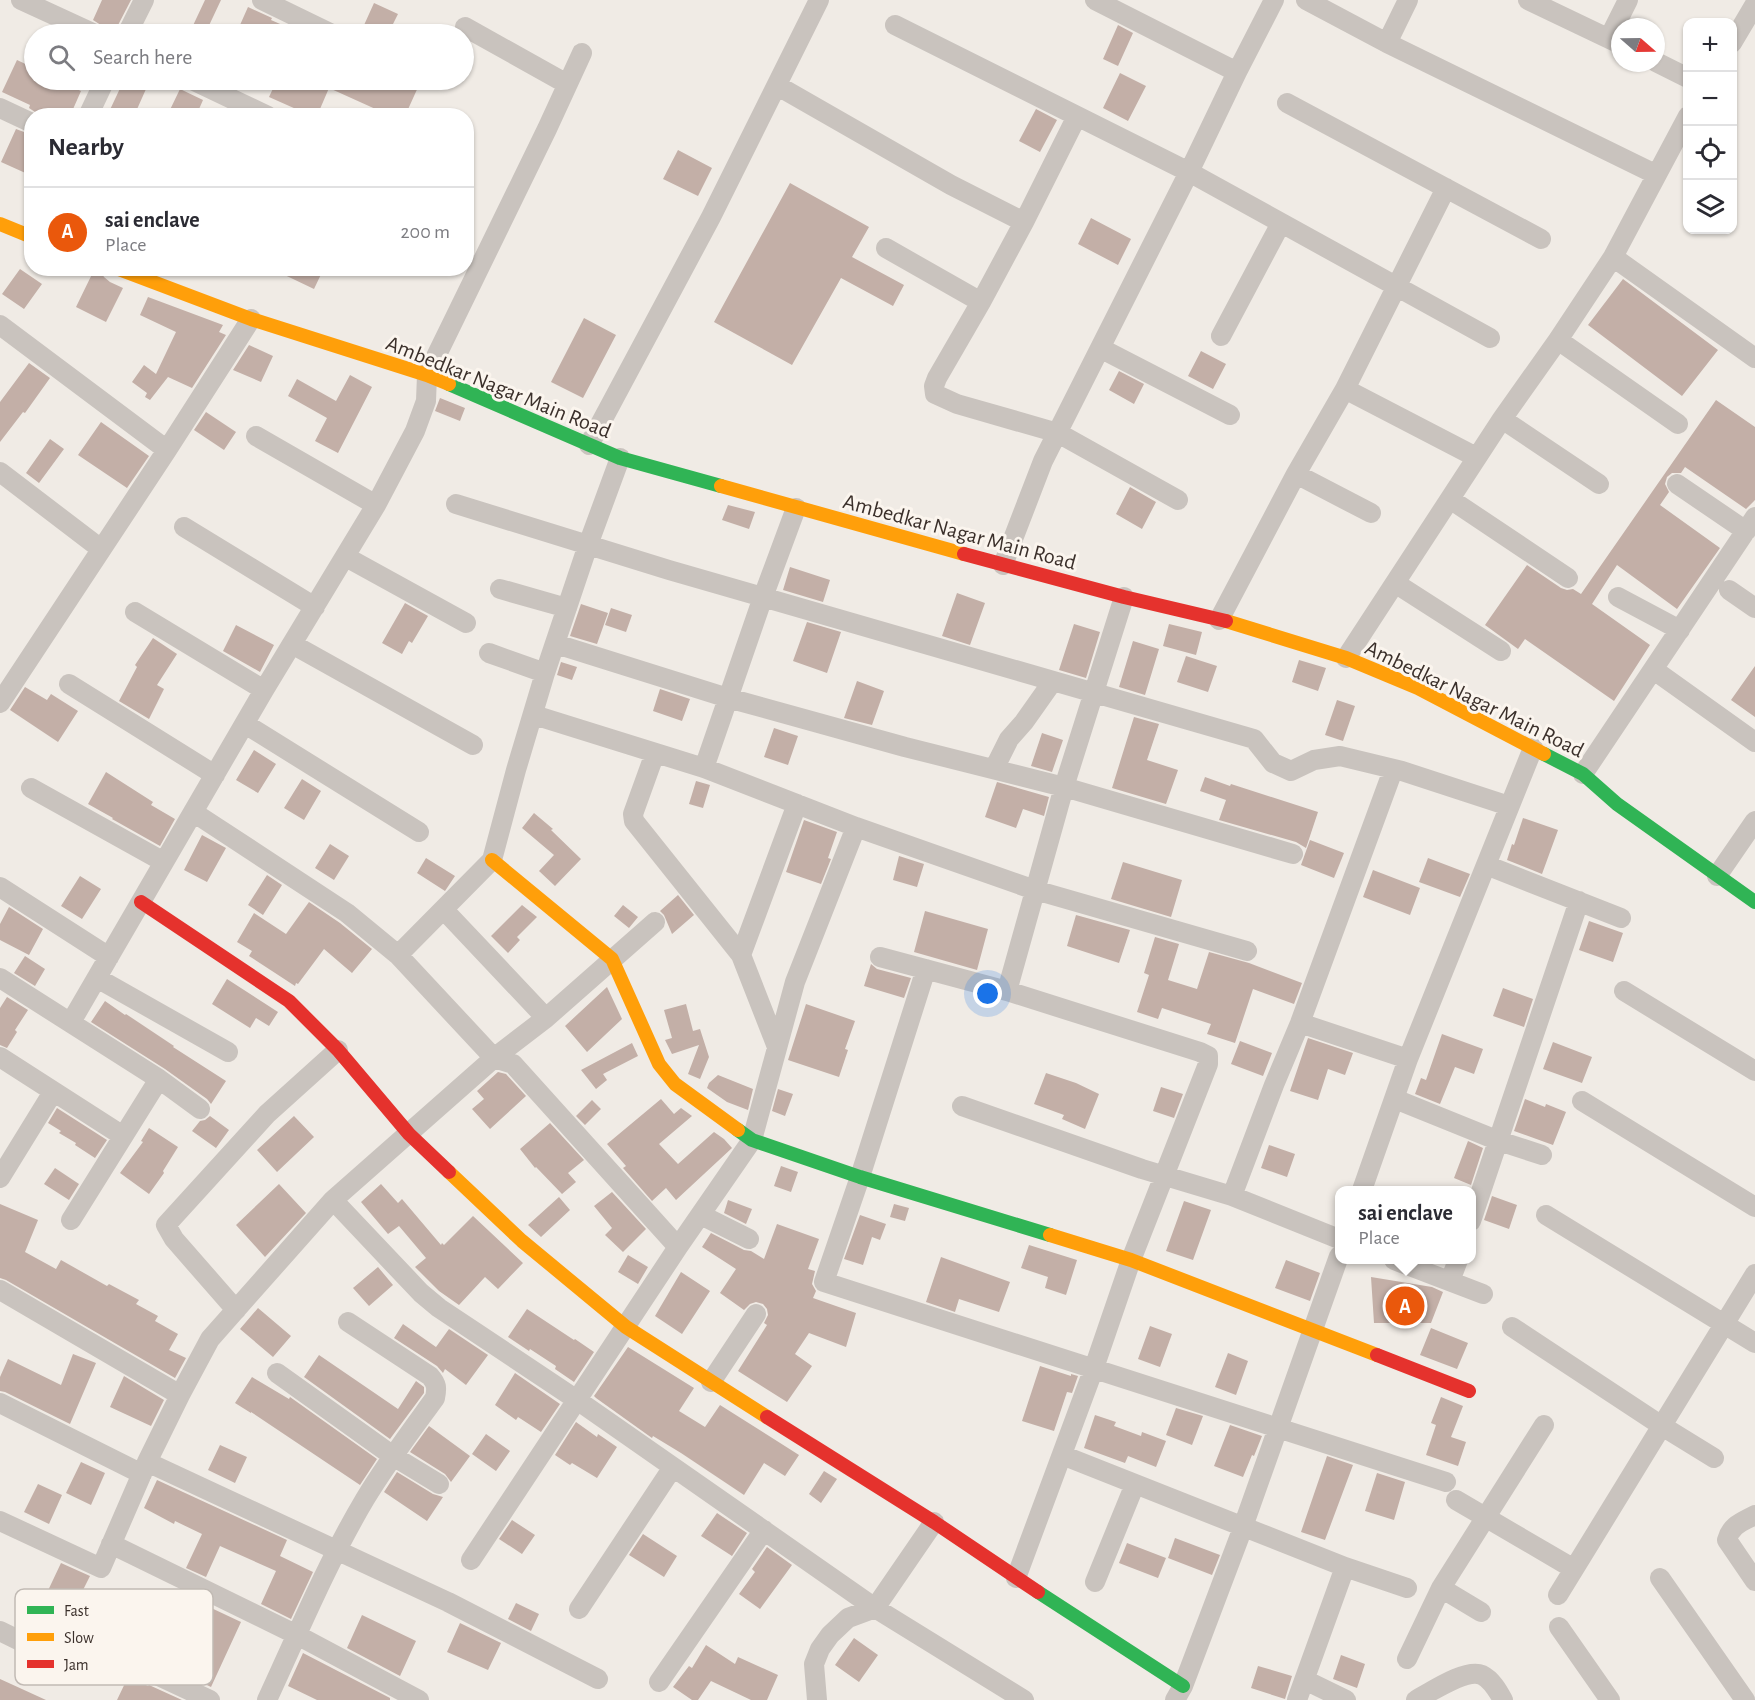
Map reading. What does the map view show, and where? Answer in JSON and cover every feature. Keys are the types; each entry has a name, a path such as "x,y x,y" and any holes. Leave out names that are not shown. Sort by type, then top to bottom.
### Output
{"street":[{"path":"21,0 73,24"},
{"path":"132,24 144,0"},
{"path":"262,0 311,24"},
{"path":"589,445 711,217 819,0"},
{"path":"1095,0 1237,72"},
{"path":"1003,565 1043,461 1274,0"},
{"path":"1306,0 1387,43 1656,174"},
{"path":"1387,43 1408,0"},
{"path":"1528,0 1611,40"},
{"path":"1622,18 1628,0"},
{"path":"1742,38 1755,4"},
{"path":"895,25 1189,172 1490,338"},
{"path":"474,32 567,84"},
{"path":"71,1023 264,690 346,557 415,431 426,401 427,375 582,53"},
{"path":"1665,66 1683,76"},
{"path":"778,86 951,184 1024,222"},
{"path":"92,108 100,90"},
{"path":"213,90 251,108"},
{"path":"1287,103 1541,239"},
{"path":"0,108 24,119"},
{"path":"1077,116 981,302 936,378 935,394 957,404 1058,433 1178,500"},
{"path":"1346,658 1476,457 1613,257 1683,125"},
{"path":"1219,620 1296,474 1345,389 1446,188"},
{"path":"1221,336 1281,223"},
{"path":"0,224 24,234"},
{"path":"886,248 981,302"},
{"path":"1613,257 1755,358"},
{"name":"Ambedkar Nagar Main Road","path":"137,276 251,319 427,375 620,458 1003,565 1242,625 1346,658 1418,688 1583,774 1617,804 1755,902"},
{"path":"0,703 251,319"},
{"path":"0,325 167,450"},
{"path":"1558,340 1678,424"},
{"path":"1100,348 1230,415"},
{"path":"1345,389 1476,457"},
{"path":"1502,419 1599,484"},
{"path":"256,436 376,505"},
{"path":"398,955 492,860 545,673 620,458"},
{"path":"0,472 100,549"},
{"path":"1296,474 1371,513"},
{"path":"1583,774 1750,524 1677,484"},
{"path":"1450,499 1568,578"},
{"path":"456,504 763,597 1254,739 1273,763 1292,771 1314,760 1340,756 1402,771 1509,806"},
{"path":"704,768 796,507"},
{"path":"183,527 315,607"},
{"path":"346,557 466,623"},
{"path":"1395,583 1501,651"},
{"path":"500,589 567,608"},
{"path":"1729,590 1755,608"},
{"path":"1007,991 1064,787 1124,597"},
{"path":"1618,597 1680,630"},
{"path":"135,612 264,690"},
{"path":"292,644 473,745"},
{"path":"555,644 728,698 1064,787 1293,854"},
{"path":"489,653 545,673"},
{"path":"1661,675 1755,742"},
{"path":"994,769 1009,739 1031,713 1053,681"},
{"path":"69,684 215,775"},
{"path":"534,715 704,768 856,827 1035,890 1247,951"},
{"path":"245,724 419,832"},
{"path":"1364,1186 1408,1059 1533,748"},
{"path":"655,753 633,814 634,821 741,955 777,1047"},
{"path":"1232,1196 1300,1023 1393,770"},
{"path":"31,788 164,862"},
{"path":"741,955 797,804"},
{"path":"193,812 347,912 398,955 494,1058 513,1064 678,1247"},
{"path":"1717,876 1755,822"},
{"path":"471,1560 678,1247 752,1140 795,982 856,827"},
{"path":"492,860 612,959 659,1064 675,1084 752,1140 860,1177 1131,1260 1469,1391"},
{"path":"1486,865 1621,918"},
{"path":"0,887 109,957"},
{"path":"1476,1207 1579,901"},
{"path":"141,902 289,1001 338,1050 409,1134 522,1241 626,1327 934,1522 1179,1693 1243,1527 1336,1264"},
{"path":"444,910 546,1018"},
{"path":"0,1521 100,1568 180,1395 210,1340 333,1200 494,1058 546,1018 656,922"},
{"path":"880,957 1007,991 1208,1056 1208,1064 1131,1260 1094,1368 1016,1578"},
{"path":"926,969 824,1282 1446,1482"},
{"path":"0,978 159,1079 200,1109"},
{"path":"97,978 228,1052"},
{"path":"1624,991 1755,1071"},
{"path":"1300,1023 1408,1059"},
{"path":"236,1310 174,1239 166,1225 267,1114 338,1050"},
{"path":"0,1057 123,1136"},
{"path":"71,1220 159,1079"},
{"path":"0,1178 53,1092"},
{"path":"1395,1099 1499,1141 1542,1155"},
{"path":"1582,1101 1755,1207"},
{"path":"962,1106 1163,1175 1232,1196 1335,1237"},
{"path":"333,1200 421,1293 440,1308 577,1400 875,1608 1024,1700"},
{"path":"701,1215 749,1239"},
{"path":"1546,1215 1755,1343"},
{"path":"1405,1264 1483,1294"},
{"path":"1450,1281 1456,1264"},
{"path":"1558,1595 1755,1274"},
{"path":"0,1290 180,1395"},
{"path":"711,1382 756,1314"},
{"path":"267,1700 337,1550 365,1499 435,1398 437,1387 430,1376 348,1322"},
{"path":"1512,1327 1714,1458"},
{"path":"277,1373 393,1456 439,1484"},
{"path":"0,1403 337,1550 448,1602 598,1679"},
{"path":"1407,1659 1441,1588 1544,1425"},
{"path":"1062,1455 1345,1567 1407,1588"},
{"path":"579,1609 673,1467"},
{"path":"1095,1582 1136,1484"},
{"path":"1456,1500 1574,1569"},
{"path":"1755,1515 1735,1525 1727,1540 1755,1581"},
{"path":"817,1700 814,1664 820,1649 830,1635 848,1618 875,1608 934,1522"},
{"path":"658,1682 764,1530"},
{"path":"111,1544 203,1589"},
{"path":"1297,1700 1345,1567"},
{"path":"1660,1578 1745,1700"},
{"path":"1441,1588 1481,1612"},
{"path":"213,1594 297,1635 419,1700"},
{"path":"1559,1627 1610,1700"},
{"path":"0,1631 15,1638"},
{"path":"1416,1700 1464,1675 1474,1673 1492,1682 1503,1700"},
{"path":"1305,1680 1346,1700"},
{"path":"178,1685 210,1700"}],"building":[{"path":"102,0 131,0 119,24 99,24 93,20"},
{"path":"205,0 221,0 210,24 194,24"},
{"path":"374,3 398,14 393,24 365,24"},
{"path":"248,7 280,24 240,24"},
{"path":"1118,25 1133,33 1118,66 1103,59"},
{"path":"17,60 24,63 24,90 81,91 74,108 29,108 30,105 2,92"},
{"path":"1120,73 1146,86 1128,121 1103,108"},
{"path":"119,90 146,90 138,108 111,108"},
{"path":"180,90 203,100 200,108 171,108"},
{"path":"272,90 328,90 320,108 294,108 269,97"},
{"path":"333,90 417,90 409,108 373,108"},
{"path":"1036,109 1057,120 1040,152 1019,141"},
{"path":"16,129 24,132 24,172 1,162"},
{"path":"678,150 712,168 698,196 663,179"},
{"path":"790,183 869,227 852,257 904,285 893,306 841,278 792,365 714,322"},
{"path":"1091,218 1131,239 1118,265 1078,244"},
{"path":"20,269 24,272 24,276 30,276 42,284 24,309 2,294"},
{"path":"91,276 103,276 123,288 106,322 76,307"},
{"path":"287,276 320,276 314,289"},
{"path":"1623,279 1718,350 1682,396 1588,325"},
{"path":"148,297 223,325 219,332 226,335 192,388 168,377 150,400 145,397 147,393 132,382 144,365 156,374 176,332 140,315"},
{"path":"584,318 616,335 583,398 551,382"},
{"path":"249,345 273,356 261,382 233,370"},
{"path":"1201,351 1226,364 1213,389 1188,376"},
{"path":"29,363 50,378 25,413 23,412 0,442 0,402"},
{"path":"1119,371 1144,384 1134,404 1109,390"},
{"path":"350,375 372,387 338,453 315,441 327,418 288,396 297,379 336,401"},
{"path":"440,398 465,408 460,421 435,411"},
{"path":"1716,400 1755,427 1755,500 1746,509 1685,467 1681,473 1672,473 1667,477 1665,484 1669,492 1660,505 1720,548 1677,609 1617,565 1592,604 1650,645 1614,701 1525,639 1518,649 1485,625 1527,565 1561,588 1573,589 1581,594"},
{"path":"206,412 236,432 224,450 194,430"},
{"path":"101,422 149,456 127,488 78,455"},
{"path":"50,439 64,449 39,483 26,473"},
{"path":"1130,487 1156,502 1142,529 1116,514"},
{"path":"728,505 755,512 749,529 722,520"},
{"path":"790,567 830,580 823,602 783,590"},
{"path":"957,593 985,603 970,645 942,636"},
{"path":"405,603 428,616 412,643 409,641 402,654 382,643"},
{"path":"581,604 608,613 597,644 570,636"},
{"path":"611,608 632,615 626,632 605,625"},
{"path":"807,622 841,632 827,673 793,661"},
{"path":"1074,624 1100,632 1086,678 1059,670"},
{"path":"1169,624 1202,632 1196,655 1163,646"},
{"path":"236,625 274,645 260,672 223,651"},
{"path":"153,638 177,654 157,685 164,689 149,719 119,701 137,667 135,665"},
{"path":"1133,641 1159,649 1145,695 1119,687"},
{"path":"1186,656 1217,666 1208,692 1177,682"},
{"path":"1299,660 1326,668 1318,691 1292,682"},
{"path":"561,662 577,667 572,680 557,675"},
{"path":"1755,666 1755,717 1731,700"},
{"path":"857,681 884,691 872,725 844,718"},
{"path":"25,687 47,700 51,694 78,711 58,742 10,710"},
{"path":"660,689 690,699 682,721 653,711"},
{"path":"1337,700 1355,706 1343,741 1325,735"},
{"path":"1134,717 1159,724 1147,760 1178,770 1166,804 1112,788"},
{"path":"774,728 798,736 788,765 764,757"},
{"path":"1042,733 1063,740 1052,772 1031,766"},
{"path":"254,750 276,764 258,793 236,780"},
{"path":"106,772 153,802 151,805 175,819 160,846 88,804"},
{"path":"1205,777 1318,812 1306,848 1296,842 1219,820 1226,800 1200,791"},
{"path":"302,779 321,791 304,820 284,808"},
{"path":"696,781 710,785 703,808 689,804"},
{"path":"997,782 1049,797 1044,816 1023,809 1016,828 985,817"},
{"path":"534,813 553,829 551,830 581,859 555,886 539,871 554,855 522,828"},
{"path":"1523,818 1558,830 1542,874 1507,860"},
{"path":"804,820 837,832 828,858 831,859 821,884 786,872"},
{"path":"202,835 226,848 207,882 184,870"},
{"path":"1310,840 1344,853 1334,878 1301,865"},
{"path":"330,844 349,856 334,880 315,868"},
{"path":"899,856 924,864 917,887 893,880"},
{"path":"426,858 455,876 445,891 417,873"},
{"path":"1428,858 1470,874 1460,897 1419,882"},
{"path":"1123,862 1182,880 1171,917 1111,899"},
{"path":"1373,870 1420,888 1410,915 1363,897"},
{"path":"267,875 282,885 263,915 248,905"},
{"path":"80,876 101,889 82,919 61,906"},
{"path":"678,895 694,915 672,934 660,911"},
{"path":"309,902 372,949 352,973 324,949 295,986 249,956 252,951 237,942 254,913 286,934"},
{"path":"522,905 537,917 517,937 520,940 508,953 491,936"},
{"path":"623,905 638,917 629,928 614,916"},
{"path":"9,907 43,929 29,955 0,940 0,924"},
{"path":"925,911 988,929 977,970 914,952"},
{"path":"1076,915 1130,930 1119,963 1067,946"},
{"path":"1589,921 1623,933 1613,962 1579,950"},
{"path":"1155,937 1179,944 1168,980 1197,989 1209,952 1249,963 1302,983 1294,1004 1253,989 1235,1043 1207,1034 1211,1024 1162,1008 1158,1019 1137,1012 1149,975 1144,973"},
{"path":"25,956 45,969 35,986 14,973"},
{"path":"871,964 877,969 911,978 904,998 864,986"},
{"path":"227,979 278,1012 269,1026 256,1018 250,1028 212,1004"},
{"path":"607,987 622,1019 587,1052 565,1026"},
{"path":"1503,988 1533,999 1524,1027 1493,1016"},
{"path":"7,997 28,1010 7,1048 0,1045 0,1008"},
{"path":"105,1001 226,1081 211,1104 165,1069 91,1022"},
{"path":"686,1004 693,1031 700,1029 709,1057 700,1079 688,1074 699,1045 672,1054 665,1040 672,1038 664,1010"},
{"path":"806,1004 855,1021 845,1049 848,1050 839,1077 788,1060"},
{"path":"1442,1034 1483,1049 1474,1074 1455,1067 1440,1104 1415,1094 1421,1078 1426,1080"},
{"path":"1308,1038 1353,1053 1345,1075 1328,1069 1318,1100 1290,1091"},
{"path":"1240,1041 1272,1053 1263,1076 1231,1064"},
{"path":"1553,1042 1592,1057 1582,1083 1543,1069"},
{"path":"632,1043 638,1056 603,1074 607,1080 596,1089 581,1070"},
{"path":"498,1072 506,1074 526,1096 490,1129 472,1109 484,1099 477,1091"},
{"path":"1046,1073 1099,1094 1085,1129 1062,1119 1064,1115 1034,1104"},
{"path":"718,1075 753,1089 748,1110 727,1102 707,1088"},
{"path":"1161,1087 1183,1094 1174,1118 1153,1111"},
{"path":"778,1089 793,1094 785,1116 772,1111"},
{"path":"661,1099 674,1114 681,1108 692,1116 659,1144 678,1164 714,1132 732,1148 676,1200 666,1188 652,1201 623,1168 626,1166 607,1144"},
{"path":"1525,1099 1566,1112 1553,1145 1514,1131"},
{"path":"592,1100 601,1109 585,1125 576,1116"},
{"path":"57,1108 107,1140 95,1158 48,1123"},
{"path":"210,1116 229,1130 216,1148 192,1131 200,1121"},
{"path":"294,1116 314,1137 277,1172 257,1150"},
{"path":"550,1123 584,1160 568,1173 576,1182 562,1194 535,1168 520,1149"},
{"path":"149,1128 178,1147 149,1194 120,1173 143,1142 141,1141"},
{"path":"1468,1141 1483,1148 1471,1185 1454,1178"},
{"path":"1269,1145 1295,1154 1287,1177 1261,1168"},
{"path":"781,1166 798,1172 791,1192 774,1186"},
{"path":"55,1168 79,1184 69,1200 44,1184"},
{"path":"279,1184 306,1213 265,1257 236,1225"},
{"path":"381,1184 398,1203 402,1199 441,1245 442,1243 444,1245 473,1216 523,1263 498,1289 485,1277 459,1305 439,1291 415,1267 426,1258 399,1226 388,1234 361,1202"},
{"path":"612,1192 646,1229 623,1252 605,1235 612,1228 594,1206"},
{"path":"1492,1196 1517,1205 1509,1229 1484,1220"},
{"path":"559,1197 570,1210 541,1237 528,1225"},
{"path":"728,1200 752,1209 746,1224 724,1213"},
{"path":"1184,1201 1211,1210 1193,1260 1166,1251"},
{"path":"0,1204 38,1220 25,1252 56,1269 61,1260 107,1286 109,1284 139,1300 136,1304 158,1316 155,1321 178,1334 169,1350 186,1358 175,1378 0,1278"},
{"path":"894,1204 909,1208 905,1221 890,1217"},
{"path":"860,1215 886,1224 880,1240 872,1237 863,1265 844,1259"},
{"path":"777,1224 819,1239 808,1269 815,1271 812,1284 816,1291 813,1298 856,1313 846,1347 809,1333 795,1354 812,1366 787,1402 738,1371 767,1325 764,1323 768,1315 767,1309 763,1304 756,1302 744,1310 720,1293 736,1269 702,1247 711,1233 764,1259"},
{"path":"1029,1245 1077,1260 1066,1295 1045,1288 1048,1277 1021,1268"},
{"path":"628,1255 648,1267 638,1284 618,1272"},
{"path":"941,1257 1010,1282 999,1312 959,1299 955,1312 926,1302"},
{"path":"1286,1260 1320,1273 1310,1301 1275,1288"},
{"path":"378,1267 393,1285 369,1306 353,1288"},
{"path":"681,1272 710,1291 682,1334 655,1316"},
{"path":"1371,1277 1432,1287 1443,1292 1431,1323 1374,1323"},
{"path":"258,1308 291,1336 273,1357 240,1329"},
{"path":"527,1309 594,1352 574,1382 555,1369 556,1366 508,1337"},
{"path":"403,1324 436,1347 449,1329 488,1355 466,1385 445,1369 443,1373 437,1366 394,1338"},
{"path":"1150,1326 1172,1334 1160,1367 1138,1359"},
{"path":"1431,1328 1468,1343 1457,1369 1420,1355"},
{"path":"628,1347 694,1388 679,1411 705,1427 720,1405 799,1455 785,1476 764,1463 744,1495 681,1453 653,1436 652,1438 596,1398 594,1396"},
{"path":"1228,1353 1248,1361 1236,1395 1215,1387"},
{"path":"73,1354 96,1363 70,1424 0,1391 0,1377 8,1359 61,1385"},
{"path":"319,1355 398,1409 416,1381 424,1387 424,1393 390,1439 304,1377"},
{"path":"1040,1366 1078,1376 1072,1393 1067,1392 1054,1431 1022,1421"},
{"path":"515,1373 560,1404 541,1432 518,1417 516,1420 495,1405"},
{"path":"124,1376 164,1400 151,1426 110,1407"},
{"path":"252,1377 289,1399 290,1397 377,1459 360,1485 235,1403"},
{"path":"1441,1397 1463,1406 1451,1437 1466,1442 1458,1466 1426,1455 1436,1425 1431,1423"},
{"path":"1176,1408 1203,1416 1192,1445 1166,1435"},
{"path":"1095,1415 1116,1422 1114,1426 1141,1436 1142,1432 1166,1441 1156,1467 1128,1456 1125,1463 1084,1448"},
{"path":"576,1422 597,1437 598,1434 617,1447 597,1478 555,1455"},
{"path":"1230,1425 1262,1436 1243,1477 1214,1466"},
{"path":"429,1426 470,1456 451,1482 445,1474 410,1452"},
{"path":"486,1434 510,1451 496,1471 472,1454"},
{"path":"220,1445 247,1457 235,1483 208,1470"},
{"path":"1327,1456 1353,1465 1325,1540 1301,1532"},
{"path":"81,1462 105,1473 91,1505 66,1493"},
{"path":"824,1471 837,1479 821,1503 809,1494"},
{"path":"397,1472 433,1494 443,1497 427,1521 384,1492"},
{"path":"1377,1473 1405,1482 1394,1520 1365,1511"},
{"path":"157,1480 287,1540 280,1556 313,1572 291,1619 261,1604 276,1571 220,1546 206,1577 186,1568 202,1534 175,1521 174,1524 144,1508"},
{"path":"38,1484 62,1495 49,1524 24,1512"},
{"path":"717,1513 747,1533 732,1556 701,1536"},
{"path":"512,1520 535,1535 522,1554 499,1539"},
{"path":"643,1534 677,1556 664,1577 629,1555"},
{"path":"1175,1538 1220,1555 1212,1575 1168,1558"},
{"path":"1127,1543 1166,1558 1158,1578 1119,1563"},
{"path":"767,1547 792,1565 760,1609 739,1594 755,1572 752,1569"},
{"path":"61,1563 90,1576 84,1589 49,1589"},
{"path":"516,1603 539,1614 531,1631 508,1619"},
{"path":"213,1609 241,1622 213,1683"},
{"path":"362,1615 416,1641 400,1676 347,1648"},
{"path":"460,1623 501,1643 488,1670 447,1652"},
{"path":"854,1638 878,1655 859,1682 835,1665"},
{"path":"706,1645 735,1664 738,1657 778,1675 767,1700 751,1700 711,1681 698,1700 692,1700 673,1687 689,1666 692,1668"},
{"path":"303,1653 390,1700 317,1700 288,1686"},
{"path":"1341,1655 1365,1664 1357,1688 1333,1679"},
{"path":"1258,1666 1292,1676 1285,1699 1251,1688"},
{"path":"0,1679 11,1684 46,1700 0,1700"},
{"path":"124,1685 149,1685 182,1700 117,1700"}],"traffic: fast":[{"path":"449,384 620,458 721,486"},
{"path":"1544,754 1583,774 1617,804 1755,902"},
{"path":"738,1130 752,1140 860,1177 1050,1235"},
{"path":"1038,1592 1183,1686"}],"traffic: slow":[{"path":"0,224 24,234"},
{"path":"137,276 251,319 449,384"},
{"path":"721,486 964,554"},
{"path":"1226,621 1346,658 1418,688 1544,754"},
{"path":"492,860 612,959 659,1064 675,1084 738,1130"},
{"path":"449,1172 522,1241 626,1327 767,1417"},
{"path":"1050,1235 1131,1260 1377,1355"}],"traffic: jam":[{"path":"964,554 1124,597 1226,621"},
{"path":"141,902 289,1001 338,1050 409,1134 449,1172"},
{"path":"1377,1355 1469,1391"},
{"path":"767,1417 934,1522 1038,1592"}],"place":[{"name":"sai enclave","path":"1405,1306"}]}
